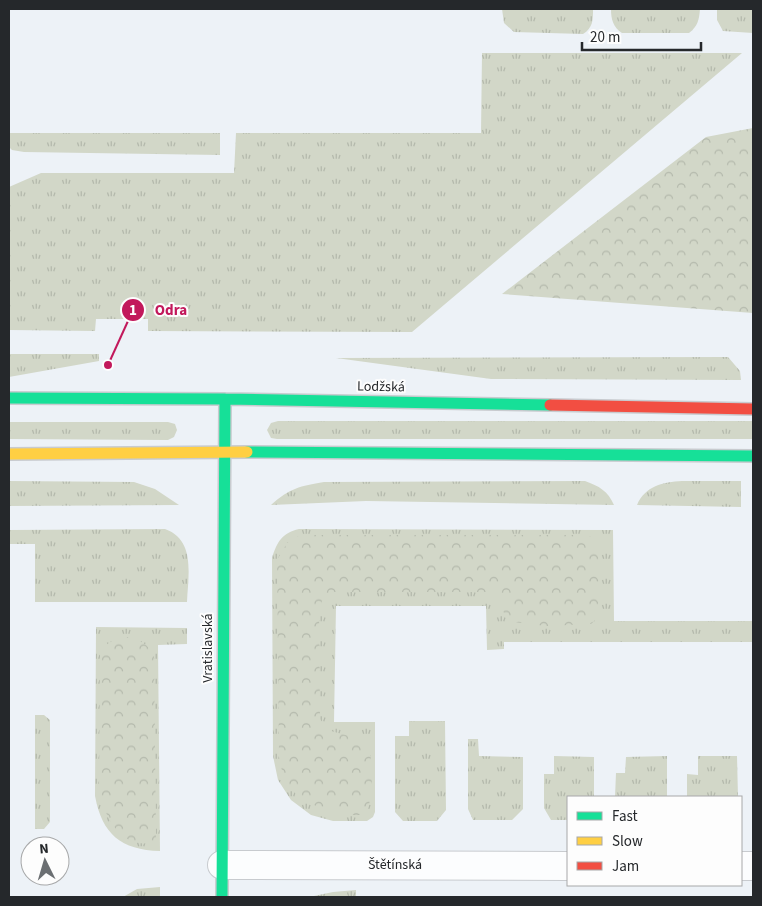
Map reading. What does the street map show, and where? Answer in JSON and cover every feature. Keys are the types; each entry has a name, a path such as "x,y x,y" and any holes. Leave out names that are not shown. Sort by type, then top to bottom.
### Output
{"street":[{"name":"Lodžská","path":"9,398 753,409"},
{"name":"Vratislavská","path":"222,897 225,400"},
{"path":"9,454 224,452 753,456"},
{"name":"Štětínská","path":"222,865 567,866"}],"green space":[{"path":"502,9 593,9 593,17 591,26 583,34 514,32 504,23"},
{"path":"611,9 700,9 698,22 689,33 622,33 613,22"},
{"path":"717,9 753,9 753,33 723,31 717,20"},
{"path":"482,53 742,53 412,332 148,331 148,319 96,319 95,331 9,330 9,187 41,173 234,173 236,133 481,133"},
{"path":"753,128 753,313 502,294 706,137"},
{"path":"9,133 220,133 220,155 24,152 12,150 9,147"},
{"path":"9,354 99,354 99,361 9,377"},
{"path":"728,357 740,371 741,380 491,379 336,358"},
{"path":"278,421 753,421 753,439 271,438 267,430 271,423"},
{"path":"9,422 168,422 175,424 177,430 174,437 168,440 9,439"},
{"path":"9,481 134,482 155,489 179,505 9,506"},
{"path":"585,481 602,490 609,496 614,505 366,501 271,505 296,489 324,482"},
{"path":"741,481 741,507 637,505 645,493 655,486 668,482"},
{"path":"165,529 175,534 182,541 186,550 189,570 187,602 35,602 35,544 9,544 9,530"},
{"path":"299,529 613,530 614,621 753,621 753,642 504,642 504,649 487,650 486,606 336,606 334,722 375,722 375,812 373,817 367,821 333,821 311,815 291,800 278,780 273,756 272,558 281,539 288,533"},
{"path":"300,535 574,535 595,537 601,562 597,618 591,624 546,626 514,622 505,617 497,599 486,592 331,592 322,601 319,610 320,719 327,730 368,741 372,769 369,806 366,815 340,815 301,800 284,780 279,757 277,560 287,543"},
{"path":"96,627 187,628 187,644 158,645 160,851 134,847 115,837 108,830 98,809 95,796"},
{"path":"127,637 143,643 154,655 156,837 153,843 132,841 124,837 111,822 99,794 100,655 110,642"},
{"path":"35,715 44,715 50,720 50,822 44,829 35,829"},
{"path":"409,721 445,721 446,810 437,821 403,821 395,812 395,736 409,736"},
{"path":"468,739 478,739 479,756 523,757 523,809 512,820 473,820 468,809"},
{"path":"554,756 594,757 594,796 567,796 567,820 551,820 544,808 544,774 554,774"},
{"path":"667,756 667,796 615,796 616,773 625,773 626,757"},
{"path":"698,756 737,756 738,796 687,796 687,774 698,775"},
{"path":"160,887 160,897 123,897 137,889"},
{"path":"356,890 356,897 309,897 333,892"}],"traffic: fast":[{"path":"9,398 225,399 550,405"},
{"path":"222,897 225,399"},
{"path":"247,452 753,456"}],"traffic: slow":[{"path":"9,454 247,452"}],"traffic: jam":[{"path":"550,405 753,409"}],"place":[{"name":"Odra","path":"108,365"}]}
